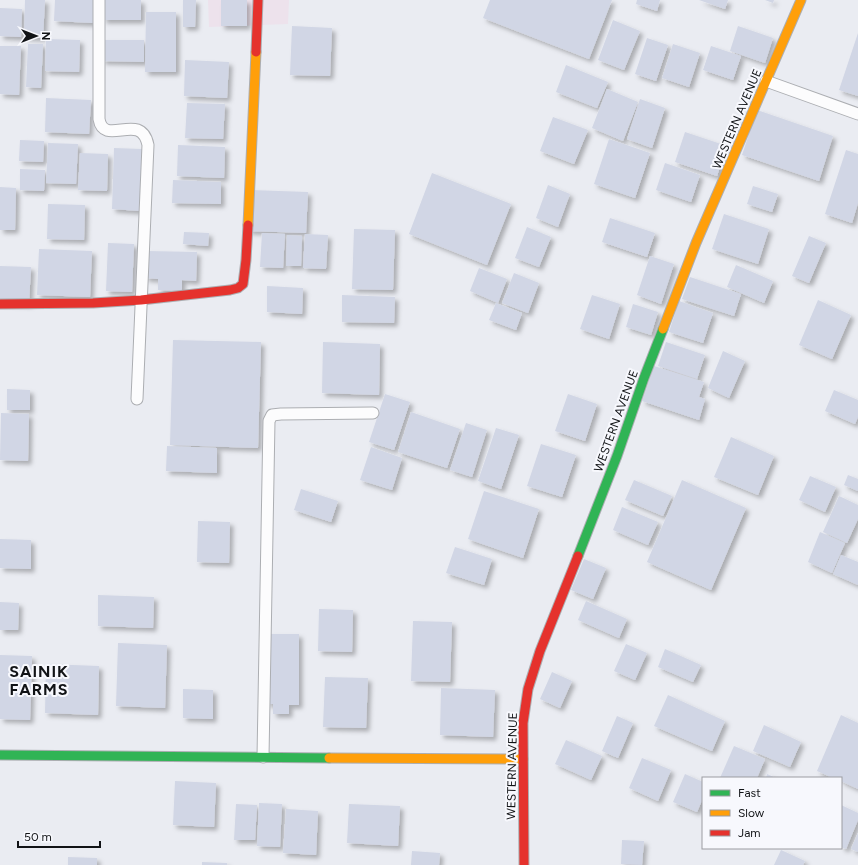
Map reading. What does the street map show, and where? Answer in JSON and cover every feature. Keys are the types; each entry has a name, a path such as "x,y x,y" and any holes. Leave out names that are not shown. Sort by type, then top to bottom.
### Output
{"street":[{"path":"99,0 100,126 104,130 110,131 138,130 143,132 148,145 137,399"},
{"path":"0,304 68,304 141,300 230,290 238,288 243,284 246,260 258,0"},
{"name":"WESTERN AVENUE","path":"524,865 523,723 528,689 540,651 611,471 644,378 696,243 801,0"},
{"path":"766,81 858,114"},
{"path":"263,757 269,421 272,415 281,414 373,413"},
{"path":"0,755 523,759"}],"shaded area":[{"path":"208,0 289,0 288,24 209,27"}],"building":[{"path":"25,0 45,0 43,38 24,37"},
{"path":"55,0 94,0 93,23 54,21"},
{"path":"104,0 141,0 141,20 103,20"},
{"path":"183,0 196,0 195,27 183,27"},
{"path":"221,0 247,0 247,26 221,26"},
{"path":"490,0 612,0 589,59 483,18"},
{"path":"637,0 660,0 657,11 636,4"},
{"path":"699,0 728,0 725,9"},
{"path":"765,0 774,0 773,3"},
{"path":"0,8 22,9 21,37 0,36"},
{"path":"146,12 176,12 176,72 145,72"},
{"path":"613,20 640,31 624,70 598,60"},
{"path":"292,26 332,28 330,76 290,75"},
{"path":"738,26 773,38 765,63 730,51"},
{"path":"858,33 858,96 839,90"},
{"path":"647,38 668,45 656,81 635,74"},
{"path":"46,39 80,40 79,72 45,71"},
{"path":"102,40 144,40 144,62 102,61"},
{"path":"28,44 43,44 41,88 26,87"},
{"path":"673,44 700,53 689,87 662,78"},
{"path":"0,46 21,46 19,95 0,94"},
{"path":"711,46 741,56 733,80 703,70"},
{"path":"185,60 229,62 227,98 184,96"},
{"path":"566,65 608,82 597,108 556,92"},
{"path":"607,89 638,102 623,141 592,128"},
{"path":"46,98 91,100 89,134 45,132"},
{"path":"640,99 665,108 652,148 627,139"},
{"path":"187,103 225,104 223,139 185,138"},
{"path":"757,110 833,136 819,181 742,155"},
{"path":"553,117 588,130 574,164 540,151"},
{"path":"685,132 727,146 717,176 675,162"},
{"path":"609,139 650,153 635,198 594,184"},
{"path":"20,140 44,141 43,162 19,161"},
{"path":"48,143 78,144 76,184 46,183"},
{"path":"178,145 225,147 224,178 177,176"},
{"path":"114,148 142,149 140,211 112,209"},
{"path":"846,150 858,154 858,203 852,223 825,214"},
{"path":"80,153 108,154 107,191 78,190"},
{"path":"665,163 700,175 691,202 656,190"},
{"path":"20,169 45,170 44,191 20,190"},
{"path":"432,173 511,204 487,265 409,234"},
{"path":"173,180 221,182 221,204 172,203"},
{"path":"548,185 570,194 558,227 536,218"},
{"path":"753,186 778,194 772,212 747,204"},
{"path":"0,187 16,188 15,230 0,230"},
{"path":"250,190 308,192 306,233 248,231"},
{"path":"48,204 85,205 84,240 47,239"},
{"path":"724,214 769,229 758,264 712,249"},
{"path":"610,218 655,233 647,257 602,242"},
{"path":"527,227 551,237 539,267 515,258"},
{"path":"354,229 395,230 393,290 352,289"},
{"path":"184,232 209,233 208,246 183,244"},
{"path":"262,233 285,234 283,268 260,267"},
{"path":"305,234 328,235 326,269 303,268"},
{"path":"287,235 302,236 301,266 286,266"},
{"path":"809,236 826,243 809,283 792,276"},
{"path":"108,243 134,244 132,292 106,291"},
{"path":"39,249 92,251 90,297 37,295"},
{"path":"146,251 197,252 196,281 182,280 182,291 158,290 158,279 145,278"},
{"path":"650,256 674,264 661,304 637,295"},
{"path":"736,265 773,281 764,303 727,287"},
{"path":"0,266 31,267 29,304 0,302"},
{"path":"479,268 507,279 498,303 470,291"},
{"path":"514,273 539,283 528,313 502,303"},
{"path":"690,277 741,294 734,316 682,299"},
{"path":"267,286 303,288 302,314 267,312"},
{"path":"342,295 395,297 394,323 342,322"},
{"path":"592,295 620,304 609,339 580,329"},
{"path":"818,300 851,315 832,359 799,345"},
{"path":"679,301 713,313 703,343 669,332"},
{"path":"496,303 522,313 516,330 489,320"},
{"path":"633,304 658,312 651,335 626,327"},
{"path":"173,340 261,342 258,448 170,445"},
{"path":"323,342 380,344 379,395 322,393"},
{"path":"666,342 705,355 697,379 658,366"},
{"path":"723,351 745,361 729,398 708,388"},
{"path":"654,366 704,382 699,397 705,399 699,420 642,401"},
{"path":"7,389 30,390 30,410 7,410"},
{"path":"834,390 858,400 858,417 855,424 825,411"},
{"path":"385,394 410,402 394,450 369,442"},
{"path":"568,394 597,404 585,441 555,431"},
{"path":"411,412 460,429 447,468 398,452"},
{"path":"1,413 29,414 28,461 0,460"},
{"path":"466,423 487,430 472,477 450,470"},
{"path":"496,428 519,435 501,489 478,481"},
{"path":"731,437 774,456 758,495 714,477"},
{"path":"541,444 576,455 562,497 527,486"},
{"path":"167,446 217,448 217,473 166,471"},
{"path":"371,447 402,458 392,490 360,480"},
{"path":"848,475 858,479 858,491 844,485"},
{"path":"810,476 836,487 825,512 799,500"},
{"path":"634,480 672,496 663,516 625,500"},
{"path":"682,480 746,508 711,590 647,562"},
{"path":"301,489 338,501 331,522 294,510"},
{"path":"484,491 539,509 523,558 468,539"},
{"path":"839,496 858,505 858,519 847,543 823,532"},
{"path":"622,507 658,522 648,545 613,530"},
{"path":"198,521 230,522 229,563 197,562"},
{"path":"820,532 845,543 832,573 808,562"},
{"path":"0,539 31,540 31,569 0,568"},
{"path":"455,547 492,559 484,585 446,573"},
{"path":"841,555 858,562 858,585 833,574"},
{"path":"584,559 606,568 593,599 571,590"},
{"path":"98,595 154,597 153,628 98,626"},
{"path":"586,601 627,619 619,638 578,620"},
{"path":"0,602 19,603 18,630 0,630"},
{"path":"319,609 353,610 352,652 318,651"},
{"path":"413,621 452,622 450,682 411,681"},
{"path":"268,634 299,634 299,705 289,705 289,714 273,714 273,704 267,704"},
{"path":"118,643 167,645 165,708 116,706"},
{"path":"626,644 647,653 635,680 614,671"},
{"path":"665,649 701,665 693,682 658,667"},
{"path":"0,655 32,656 30,720 0,719"},
{"path":"46,664 99,666 98,715 45,713"},
{"path":"552,672 572,681 560,708 540,699"},
{"path":"325,677 368,678 366,728 323,727"},
{"path":"441,688 495,690 493,737 440,735"},
{"path":"183,689 213,690 213,719 183,718"},
{"path":"668,695 725,721 712,751 654,726"},
{"path":"841,715 858,723 858,789 842,781 842,777 831,777 817,771"},
{"path":"617,716 633,723 618,758 602,751"},
{"path":"764,725 801,742 790,767 753,751"},
{"path":"566,740 602,756 591,780 555,764"},
{"path":"734,746 765,759 757,777 720,777"},
{"path":"642,758 671,770 658,801 629,788"},
{"path":"685,774 702,782 702,800 697,812 673,802"},
{"path":"767,774 774,777 766,777"},
{"path":"175,781 216,783 214,827 173,825"},
{"path":"259,803 282,804 280,847 257,846"},
{"path":"236,804 257,805 255,840 234,840"},
{"path":"349,804 400,806 398,846 347,843"},
{"path":"842,805 858,813 858,820 846,849 842,847"},
{"path":"286,809 318,811 316,855 283,853"},
{"path":"858,833 858,852 851,849"},
{"path":"622,840 644,841 642,865 621,864"},
{"path":"781,850 805,861 803,865 774,865"},
{"path":"412,851 440,853 439,865 411,865"},
{"path":"68,857 97,858 97,865 68,865"},
{"path":"202,862 227,863 227,865 202,865"}],"traffic: fast":[{"path":"578,556 617,456 663,329"},
{"path":"0,755 329,758"}],"traffic: slow":[{"path":"663,329 696,243 801,0"},
{"path":"248,225 256,52"},
{"path":"329,758 523,759"}],"traffic: jam":[{"path":"256,52 258,0"},
{"path":"0,304 93,303 141,300 238,288 243,284 248,225"},
{"path":"524,865 523,723 528,689 540,651 578,556"}],"district":[{"name":"SAINIK FARMS","path":"39,680"}]}
